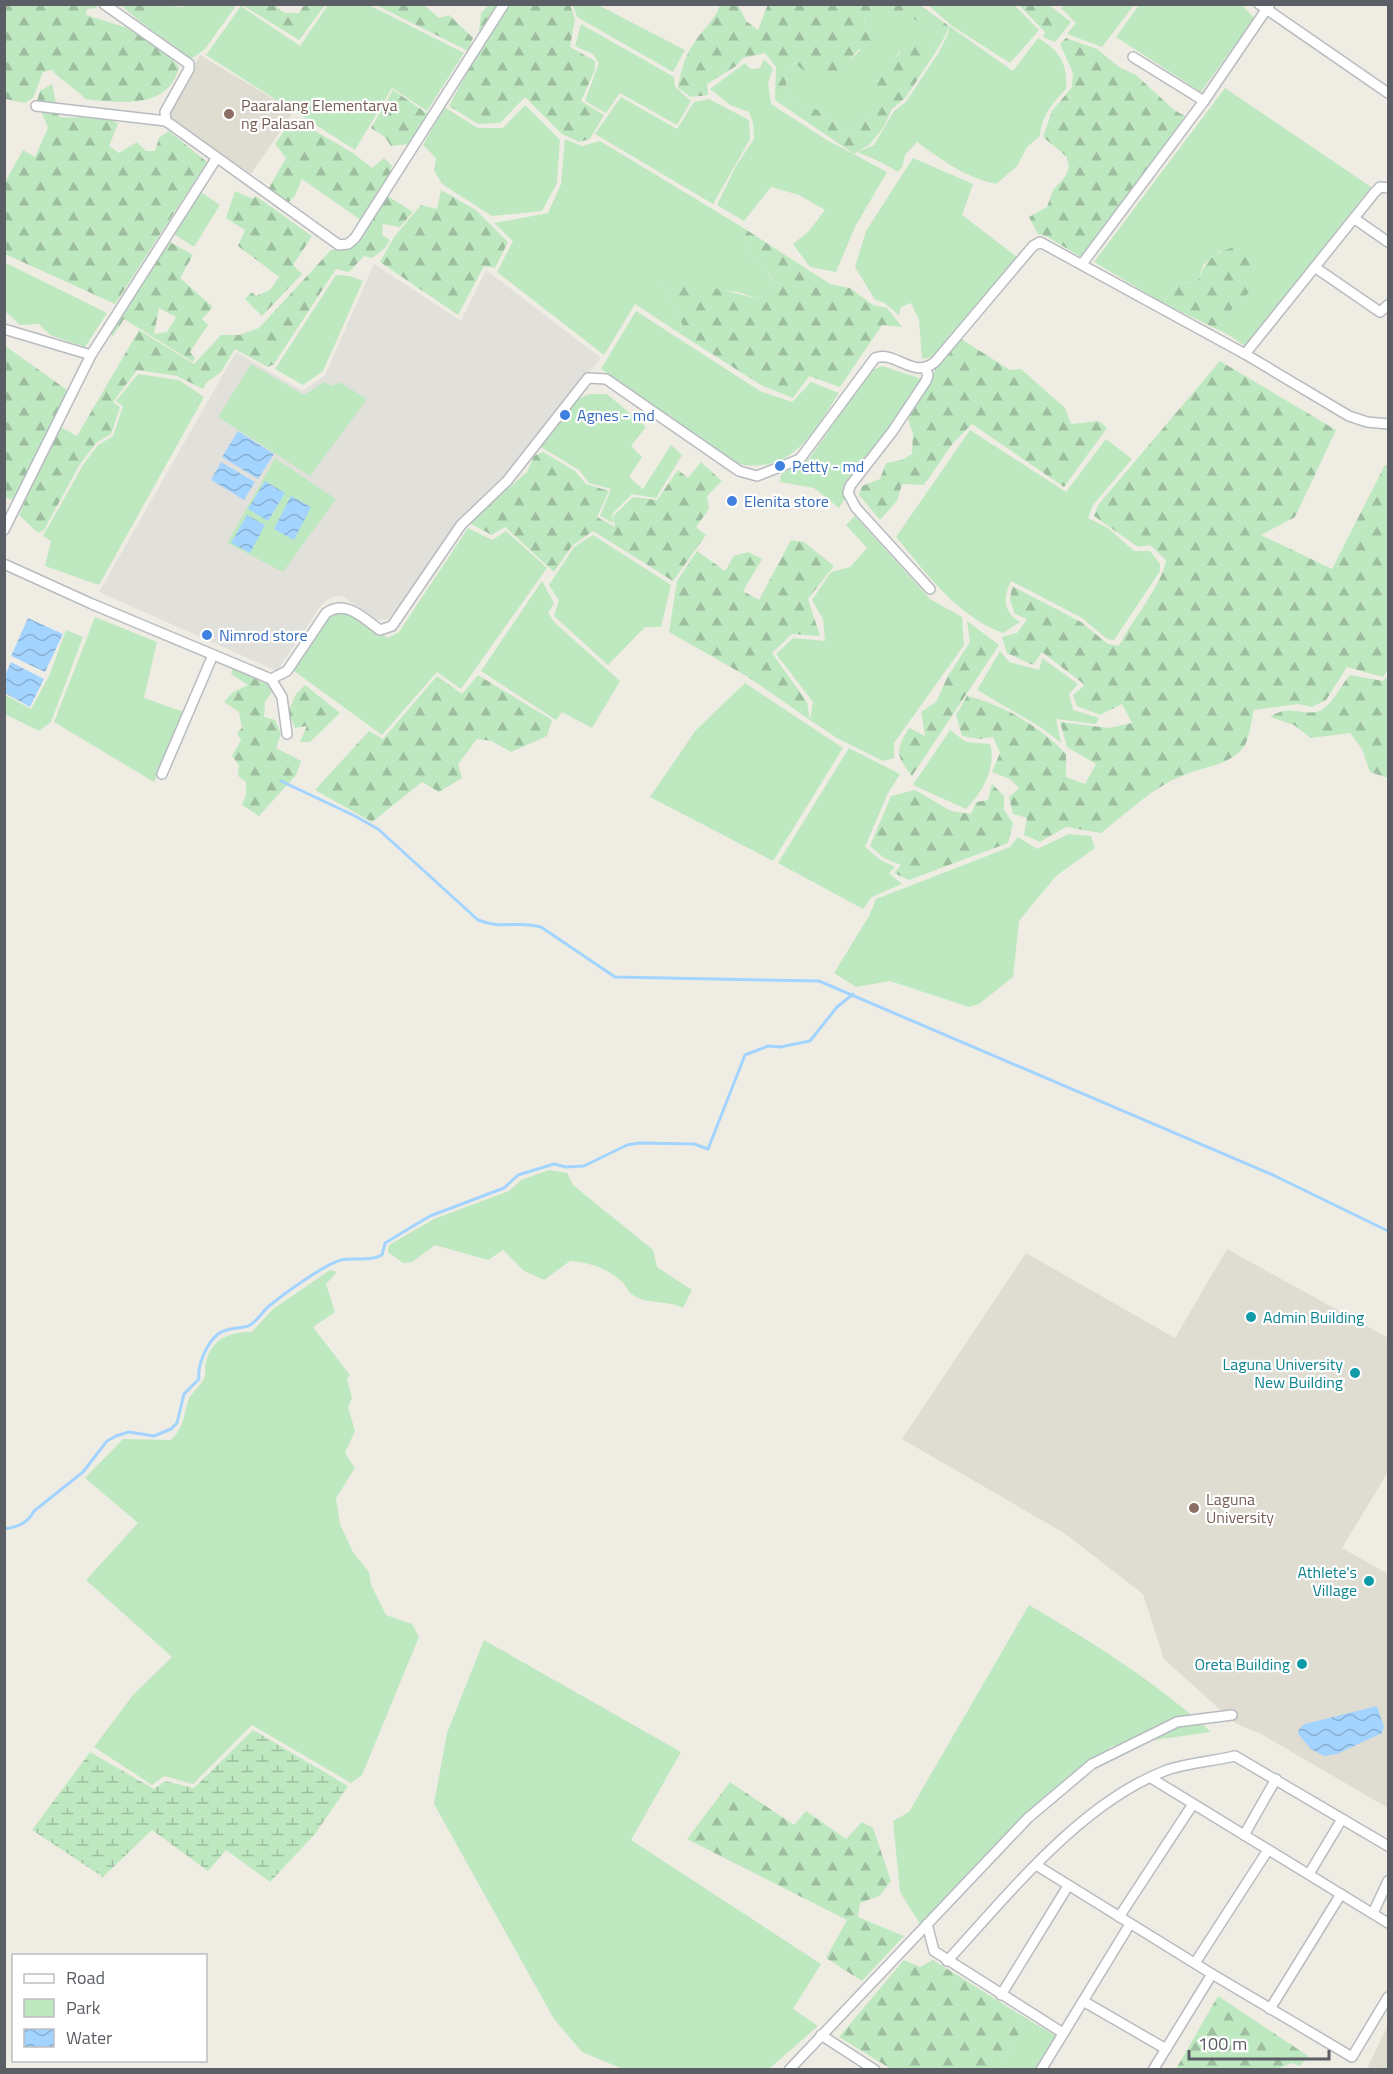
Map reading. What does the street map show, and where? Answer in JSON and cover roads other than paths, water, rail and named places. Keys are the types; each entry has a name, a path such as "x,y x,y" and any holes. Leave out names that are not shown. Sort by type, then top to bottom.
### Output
{"street":[{"path":"36,106 166,121 339,245 348,244 355,238 504,4"},
{"path":"106,5 189,64 189,69 165,112 166,121"},
{"path":"1082,264 1203,101 1265,6 1389,93"},
{"path":"1133,57 1203,101"},
{"path":"4,530 91,355 216,159"},
{"path":"1245,354 1375,192 1380,187 1389,188"},
{"path":"1355,219 1389,242"},
{"path":"271,679 287,671 327,613 336,606 346,607 380,630 392,626 461,525 507,482 588,378 606,379 739,471 757,476 800,459 875,358 884,357 914,369 926,368 935,362 1037,243 1044,242 1245,354 1357,420 1389,424"},
{"path":"1316,268 1380,312 1389,305"},
{"path":"4,329 91,355"},
{"path":"926,368 928,375 926,381 892,432 850,486 848,493 856,508 930,589"},
{"path":"4,564 271,679 282,697 287,734"},
{"path":"162,774 213,655"},
{"path":"789,2070 1028,1818 1092,1764 1177,1722 1232,1715"},
{"path":"947,1961 1036,1865 1088,1816 1168,1770 1235,1756 1389,1846"},
{"path":"1151,1778 1389,1923"},
{"path":"1244,1835 1276,1779"},
{"path":"1119,1917 1193,1804"},
{"path":"1309,1874 1342,1819"},
{"path":"1196,1963 1268,1850"},
{"path":"1036,1865 1068,1887 1352,2057 1389,1997"},
{"path":"1373,1913 1389,1881"},
{"path":"1001,1995 1068,1887"},
{"path":"1270,2009 1341,1894"},
{"path":"927,1924 934,1951 1063,2033"},
{"path":"1042,2069 1130,1924"},
{"path":"1153,2070 1212,1974"},
{"path":"1083,2001 1166,2049"},
{"path":"821,2036 875,2070"}],"water":[{"path":"238,431 274,454 258,479 222,457"},
{"path":"221,462 255,482 244,500 211,480"},
{"path":"265,481 285,493 268,521 248,509"},
{"path":"291,496 311,507 294,540 274,529"},
{"path":"247,515 265,525 250,553 231,543"},
{"path":"28,618 63,634 45,672 11,656"},
{"path":"11,662 44,679 30,707 5,693 5,675"},
{"path":"1377,1706 1384,1727 1382,1733 1337,1754 1324,1756 1311,1749 1298,1734 1299,1729 1305,1724"}],"waterway":[{"path":"281,781 378,829 478,920 495,924 525,924 541,927 615,977 819,981 1273,1175 1388,1231"},
{"path":"4,1529 18,1526 26,1521 34,1511 83,1472 107,1441 129,1432 154,1436 171,1429 177,1423 184,1394 199,1379 201,1361 214,1338 225,1330 251,1325 274,1302 325,1267 341,1260 382,1255 385,1243 430,1216 504,1188 518,1175 554,1164 566,1167 584,1166 627,1145 639,1143 694,1144 708,1149 745,1055 768,1046 780,1047 810,1041 837,1007 853,994"}],"place":[{"name":"Paaralang Elementarya ng Palasan","path":"229,114"},
{"name":"Agnes - md","path":"565,415"},
{"name":"Petty - md","path":"780,466"},
{"name":"Elenita store","path":"732,501"},
{"name":"Nimrod store","path":"207,635"},
{"name":"Admin Building","path":"1251,1317"},
{"name":"Laguna University New Building","path":"1355,1373"},
{"name":"Laguna University","path":"1194,1508"},
{"name":"Athlete's Village","path":"1369,1581"},
{"name":"Oreta Building","path":"1302,1664"}]}
